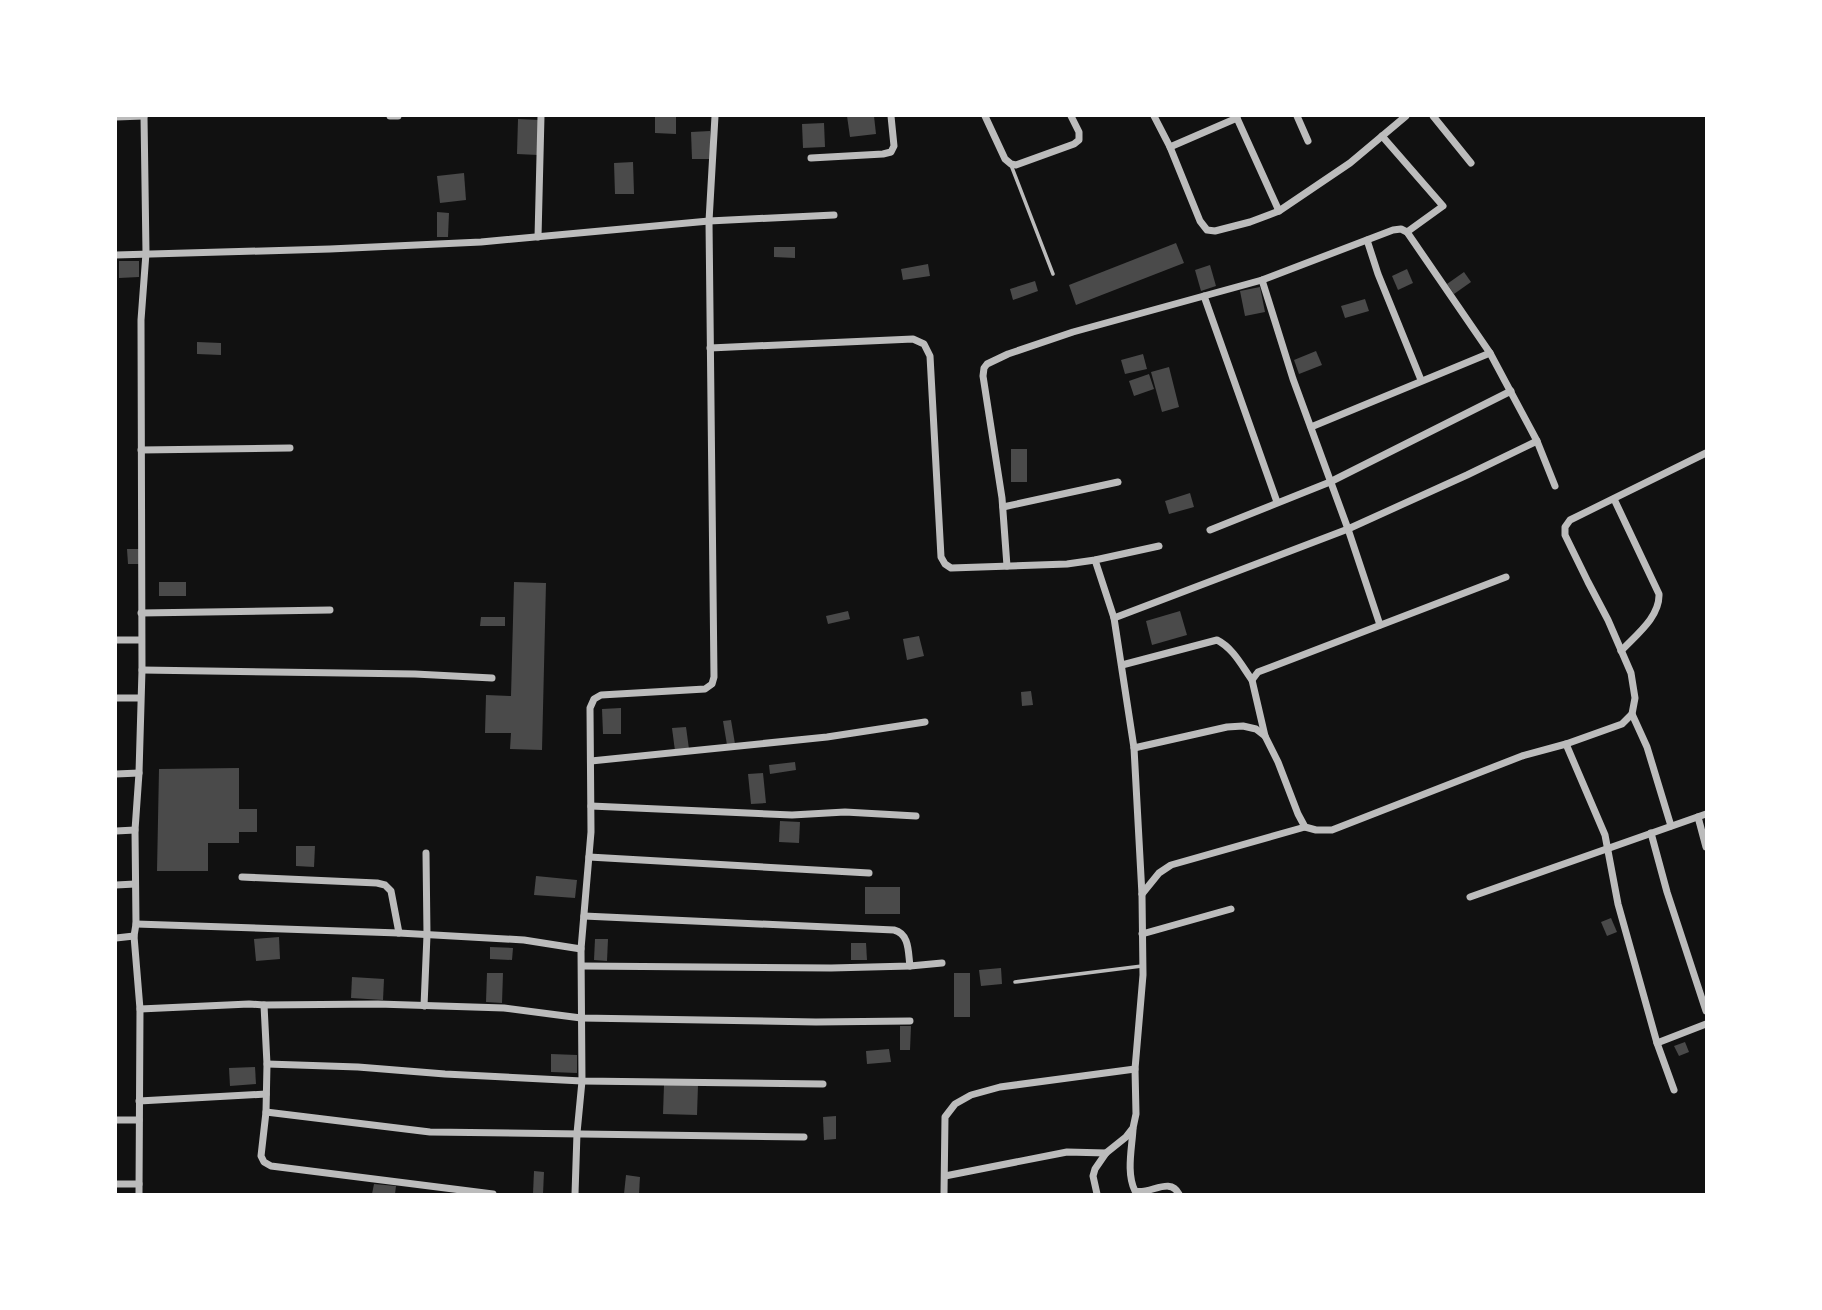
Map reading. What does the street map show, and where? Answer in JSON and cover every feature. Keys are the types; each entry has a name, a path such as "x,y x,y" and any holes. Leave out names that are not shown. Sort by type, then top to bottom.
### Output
{"street":[{"path":"116,117 144,116 146,253 141,320 142,670 135,830 134,936 140,1009 139,1195"},
{"path":"390,116 398,116"},
{"path":"538,237 541,116"},
{"path":"575,1195 582,1081 581,949 591,806 590,708 593,699 601,695 705,689 712,684 714,677 709,221 715,116"},
{"path":"811,158 891,152 894,146 891,116"},
{"path":"985,116 1005,159 1011,164 1074,144 1079,140 1079,132 1072,116"},
{"path":"1154,116 1170,147 1200,221 1208,230 1215,231 1279,211 1350,163 1406,116"},
{"path":"1297,116 1308,141"},
{"path":"1433,116 1471,163"},
{"path":"1170,147 1236,117 1279,211"},
{"path":"1382,136 1443,206 1407,232"},
{"path":"116,255 330,249 538,237 709,221 834,215"},
{"path":"1007,566 1003,507 983,376 987,364 1073,332 1262,280 1393,230 1401,229 1407,232 1490,353 1537,441 1555,486"},
{"path":"1367,240 1421,380"},
{"path":"1262,280 1293,379 1381,625"},
{"path":"1204,296 1278,502"},
{"path":"710,348 912,339 924,344 930,356 941,557 951,568 1067,564 1159,546"},
{"path":"1311,427 1490,353"},
{"path":"1210,530 1330,482 1511,391"},
{"path":"1114,618 1348,529 1537,441"},
{"path":"141,450 290,448"},
{"path":"1671,826 1647,747 1632,714 1635,698 1631,673 1608,620 1565,535 1565,527 1570,520 1706,453"},
{"path":"1003,507 1118,482"},
{"path":"1614,499 1659,594 1656,612 1621,651"},
{"path":"1095,560 1114,618 1134,748 1143,966 1135,1069 1136,1114 1133,1128 1132,1184 1135,1191 1144,1193 1172,1186 1179,1195"},
{"path":"1252,680 1264,669 1506,577"},
{"path":"141,612 330,610"},
{"path":"116,640 141,640"},
{"path":"1122,666 1217,640 1226,645 1252,680 1265,736 1305,827"},
{"path":"142,670 415,674 492,678"},
{"path":"116,698 140,698"},
{"path":"1142,895 1159,873 1171,865 1305,827 1332,830 1522,756 1566,744 1622,723 1632,714"},
{"path":"591,761 827,737 925,722"},
{"path":"1134,748 1227,727 1256,729 1265,736"},
{"path":"1566,744 1605,835 1618,904 1657,1043 1674,1090"},
{"path":"116,774 139,773"},
{"path":"591,806 792,815 855,813 916,816"},
{"path":"1470,897 1706,814"},
{"path":"1698,817 1706,847"},
{"path":"116,831 135,830"},
{"path":"1651,833 1667,892 1706,1011"},
{"path":"424,1006 426,853"},
{"path":"589,857 869,873"},
{"path":"242,877 385,885 391,891 399,933"},
{"path":"116,885 135,884"},
{"path":"1142,934 1231,909"},
{"path":"584,916 894,930 905,936 909,966"},
{"path":"136,924 524,940 581,949"},
{"path":"116,937 134,936"},
{"path":"582,966 831,968 942,963"},
{"path":"140,1009 249,1004 424,1006 504,1008 581,1018 910,1021"},
{"path":"264,1005 267,1064 266,1112 261,1156 267,1165 493,1195"},
{"path":"1657,1043 1706,1024"},
{"path":"267,1064 582,1081 823,1084"},
{"path":"944,1195 944,1117 955,1104 971,1095 1000,1087 1135,1069"},
{"path":"139,1101 266,1094"},
{"path":"266,1112 430,1132 804,1137"},
{"path":"116,1120 139,1120"},
{"path":"1097,1195 1093,1176 1095,1169 1106,1153 1133,1128"},
{"path":"945,1176 1067,1152 1106,1153"},
{"path":"116,1184 139,1184"}],"lane":[{"path":"1011,164 1053,274"},
{"path":"1015,982 1143,966"}],"building":[{"path":"655,116 676,116 676,134 655,133"},
{"path":"847,116 874,116 876,134 850,137"},
{"path":"518,119 539,120 538,155 517,154"},
{"path":"824,123 825,147 803,148 802,124"},
{"path":"710,131 711,159 692,159 691,132"},
{"path":"633,162 634,194 615,194 614,163"},
{"path":"464,173 466,200 440,203 437,176"},
{"path":"437,212 449,213 448,237 437,237"},
{"path":"1176,243 1184,263 1076,305 1069,285"},
{"path":"774,247 795,247 795,258 774,257"},
{"path":"119,261 139,261 139,277 119,278"},
{"path":"928,264 930,276 903,280 901,269"},
{"path":"1210,265 1216,286 1201,291 1195,270"},
{"path":"1407,269 1413,283 1398,290 1392,276"},
{"path":"1464,272 1471,282 1454,294 1447,284"},
{"path":"1035,281 1038,291 1013,300 1010,289"},
{"path":"1260,287 1265,312 1245,316 1240,291"},
{"path":"1365,299 1369,311 1345,318 1341,306"},
{"path":"197,342 221,343 221,355 197,354"},
{"path":"1316,351 1322,365 1299,374 1294,360"},
{"path":"1143,354 1147,369 1125,374 1121,360"},
{"path":"1169,367 1179,407 1162,412 1151,372"},
{"path":"1149,374 1154,389 1134,396 1129,381"},
{"path":"1011,449 1027,449 1027,482 1011,482"},
{"path":"1190,493 1194,507 1169,514 1165,501"},
{"path":"127,549 140,549 140,564 128,564"},
{"path":"159,582 186,582 186,596 159,596"},
{"path":"514,582 546,583 542,750 510,749 511,733 485,733 486,695 511,696"},
{"path":"848,611 850,619 828,624 826,616"},
{"path":"1180,611 1187,635 1152,645 1146,621"},
{"path":"481,617 505,617 505,626 480,626"},
{"path":"919,636 924,656 907,660 903,639"},
{"path":"1031,691 1033,705 1022,706 1021,692"},
{"path":"621,708 621,734 603,734 602,709"},
{"path":"731,720 735,744 727,745 723,721"},
{"path":"686,727 689,749 675,751 672,728"},
{"path":"795,762 796,770 770,774 769,765"},
{"path":"239,768 239,809 257,809 257,832 239,832 239,843 208,843 208,871 157,871 159,769"},
{"path":"763,773 766,803 751,804 748,774"},
{"path":"780,821 800,822 799,843 779,842"},
{"path":"296,846 315,846 314,867 296,866"},
{"path":"536,876 577,880 575,898 534,895"},
{"path":"865,887 900,887 900,914 865,914"},
{"path":"1611,918 1617,932 1607,936 1601,922"},
{"path":"279,937 280,959 256,961 254,939"},
{"path":"595,939 608,939 607,961 594,960"},
{"path":"851,943 866,943 867,960 851,960"},
{"path":"490,947 513,948 512,960 490,959"},
{"path":"1001,968 1002,984 981,986 979,970"},
{"path":"487,973 503,973 502,1003 486,1002"},
{"path":"954,973 970,973 970,1017 954,1017"},
{"path":"352,977 384,979 383,1000 351,998"},
{"path":"900,1026 911,1026 910,1050 900,1050"},
{"path":"1685,1042 1689,1052 1679,1056 1674,1046"},
{"path":"889,1049 891,1062 867,1064 866,1051"},
{"path":"551,1054 577,1055 577,1073 551,1072"},
{"path":"255,1067 256,1084 230,1086 229,1068"},
{"path":"664,1085 698,1085 697,1115 663,1114"},
{"path":"836,1116 836,1139 824,1140 823,1117"},
{"path":"534,1171 544,1172 543,1194 533,1194"},
{"path":"626,1175 640,1177 639,1194 624,1194"},
{"path":"374,1184 396,1186 395,1194 372,1194"}]}
